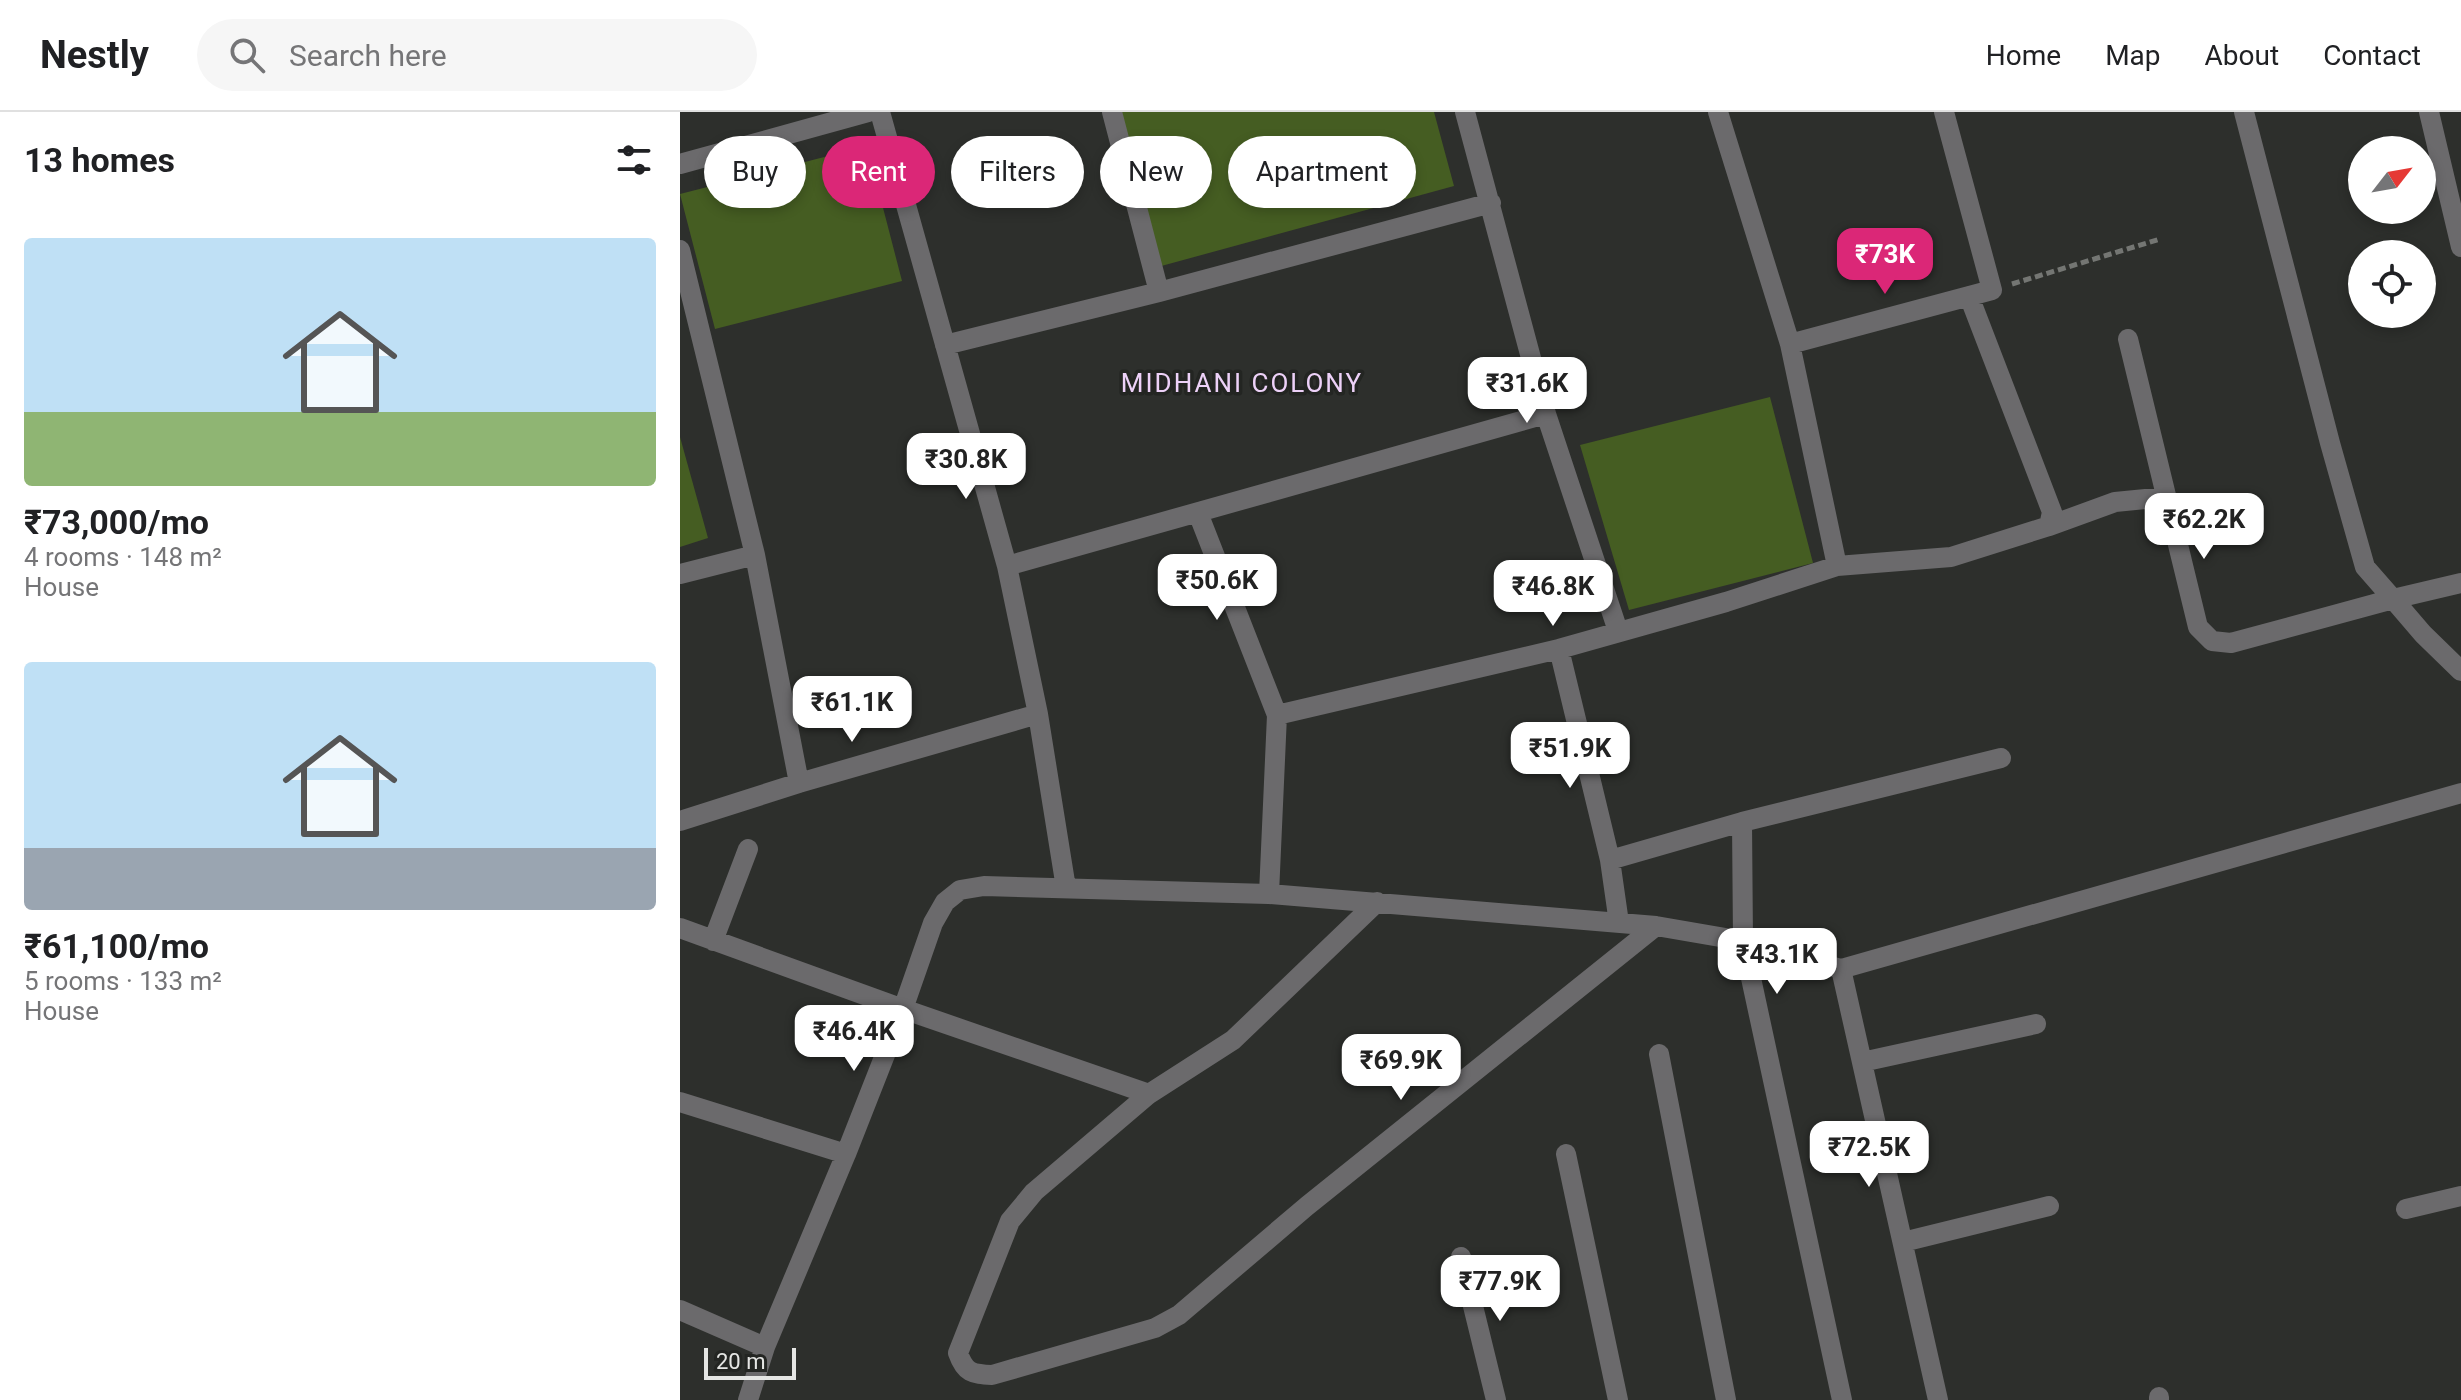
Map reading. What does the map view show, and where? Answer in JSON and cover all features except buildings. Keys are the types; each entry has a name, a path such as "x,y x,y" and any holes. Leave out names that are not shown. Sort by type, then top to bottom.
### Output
{"street":[{"path":"680,164 868,112"},
{"path":"880,112 1007,566 1038,714 1066,888"},
{"path":"1112,112 1159,292"},
{"path":"1465,112 1546,414 1618,631"},
{"path":"1718,112 1790,344 1837,566"},
{"path":"1790,344 1992,290 1944,112"},
{"path":"2244,112 2365,567 2423,634 2461,671"},
{"path":"2429,112 2461,247"},
{"path":"945,345 1159,292 1491,203"},
{"path":"680,250 755,555 799,783"},
{"path":"1969,296 2052,512 2049,526"},
{"path":"2128,339 2198,627 2212,641 2231,643 2461,583"},
{"path":"1007,566 1546,414"},
{"path":"1277,715 1559,649 1726,602 1837,566 1951,557 2115,502 2166,497"},
{"path":"1198,513 1277,715 1269,894"},
{"path":"680,574 755,555"},
{"path":"1559,649 1610,860 1619,923"},
{"path":"680,821 1038,714"},
{"path":"1610,860 1742,822 2001,758"},
{"path":"748,1400 765,1347 846,1154 933,923 945,902 960,890 984,886 1269,894 1656,926 1743,941 1841,969 2461,793"},
{"path":"1742,822 1743,941 1842,1400"},
{"path":"713,941 748,849"},
{"path":"1377,902 1233,1040 1149,1094 1034,1192 1010,1221 958,1353 963,1368 971,1374 992,1375 1155,1328 1179,1315 1307,1206 1656,926"},
{"path":"680,928 1149,1094"},
{"path":"1841,969 1938,1400"},
{"path":"1862,1062 2036,1024"},
{"path":"1659,1054 1726,1400"},
{"path":"680,1102 846,1154"},
{"path":"1566,1154 1618,1400"},
{"path":"2406,1209 2461,1196"},
{"path":"1903,1242 2049,1206"},
{"path":"1461,1257 1496,1400"},
{"path":"680,1310 765,1347"}],"path":[{"path":"1992,290 2160,239"}],"green space":[{"path":"1110,112 1434,112 1454,186 1416,196 1416,136 1228,136 1228,208 1374,208 1154,268 1137,208 1212,208 1212,136 1117,136"},
{"path":"822,158 822,208 883,208 902,281 715,329 680,194 704,188 704,208 806,208 806,162"},
{"path":"1770,397 1813,563 1629,610 1580,445"},
{"path":"680,437 708,538 680,547"}],"district":[{"name":"MIDHANI COLONY","path":"1242,383"}]}
